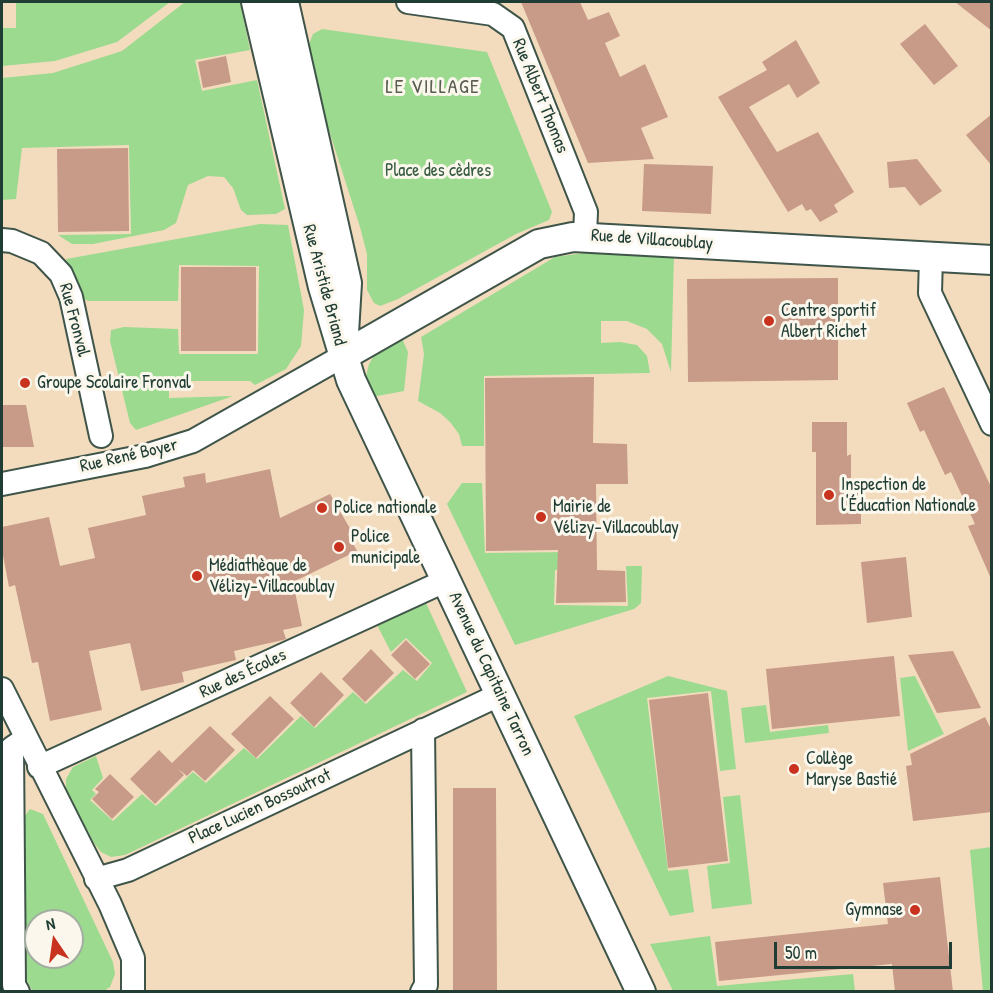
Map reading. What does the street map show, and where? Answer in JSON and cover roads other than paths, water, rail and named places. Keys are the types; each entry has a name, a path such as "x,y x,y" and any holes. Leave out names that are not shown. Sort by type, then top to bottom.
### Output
{"street":[{"name":"Rue Aristide Briand","path":"256,2 323,287 343,356"},
{"name":"Rue Aristide Briand","path":"284,2 347,283 343,356"},
{"name":"Rue Albert Thomas","path":"408,2 493,14 513,27 586,212 585,235"},
{"name":"Rue de Villacoublay","path":"343,356 539,244 585,235 992,260"},
{"name":"Rue Fronval","path":"2,240 12,241 41,253 61,273 71,297 101,436"},
{"path":"930,257 930,293 992,424"},
{"name":"Rue René Boyer","path":"2,484 145,456 193,441 343,356"},
{"name":"Avenue du Capitaine Tarron","path":"343,356 351,380 641,992"},
{"name":"Rue des Écoles","path":"39,767 447,580"},
{"path":"2,689 24,739 110,904 132,958 133,992"},
{"name":"Place Lucien Bossoutrot","path":"96,879 128,870 501,694"},
{"path":"422,992 426,985 423,730"},
{"path":"18,992 14,985 12,748 24,739"}],"place":[{"name":"Centre sportif Albert Richet","path":"769,321"},
{"name":"Groupe Scolaire Fronval","path":"25,383"},
{"name":"Inspection de l'Éducation Nationale","path":"829,495"},
{"name":"Police nationale","path":"322,508"},
{"name":"Mairie de Vélizy-Villacoublay","path":"541,517"},
{"name":"Police municipale","path":"339,547"},
{"name":"Médiathèque de Vélizy-Villacoublay","path":"197,576"},
{"name":"Collège Maryse Bastié","path":"794,769"},
{"name":"Gymnase","path":"915,910"}],"district":[{"name":"LE VILLAGE","path":"433,88"}],"park label":[{"name":"Place des cèdres","path":"438,171"}]}
